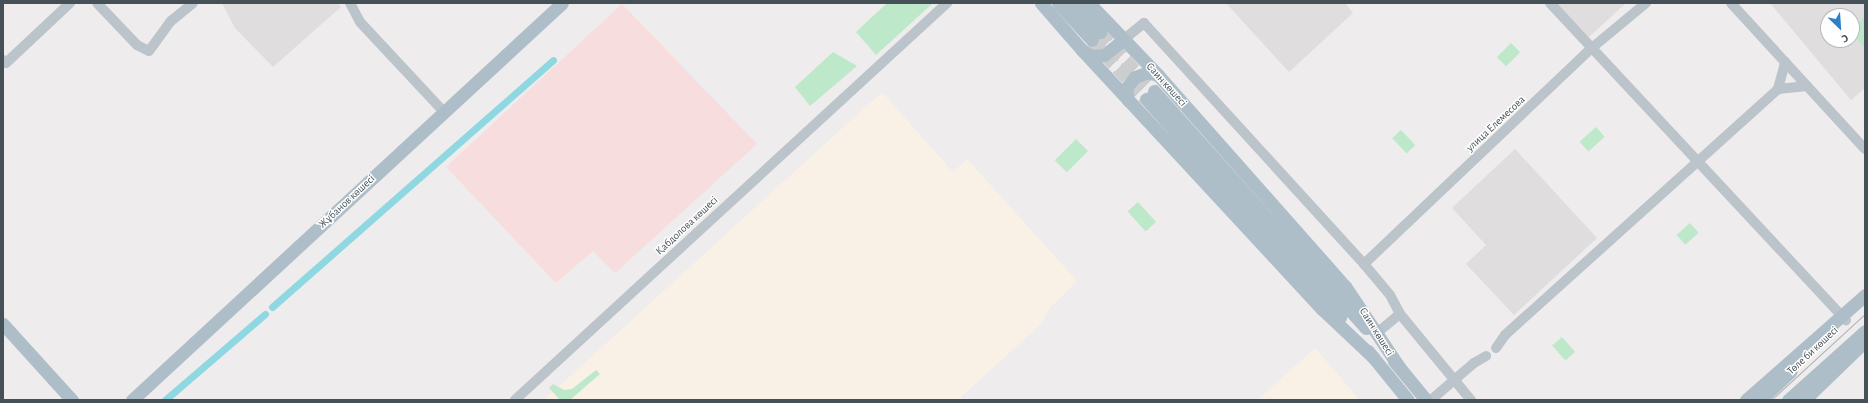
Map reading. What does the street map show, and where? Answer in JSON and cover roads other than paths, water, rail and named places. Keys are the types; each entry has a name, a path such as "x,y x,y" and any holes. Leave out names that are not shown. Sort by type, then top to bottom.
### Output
{"main road":[{"name":"Жұбанов көшесі","path":"132,400 562,3"},
{"name":"Саин көшесі","path":"1041,3 1082,50 1322,309 1373,357"},
{"path":"1058,3 1096,36 1073,3"},
{"name":"Саин көшесі","path":"1089,3 1158,75 1345,286 1399,367"},
{"path":"1082,50 1091,56 1100,56 1123,40"},
{"path":"1128,100 1126,88 1135,77 1148,72 1158,75"},
{"name":"Саин көшесі","path":"1399,367 1337,294 1150,95 1327,300 1408,400"},
{"path":"1746,400 1844,318 1865,295"},
{"name":"Төле би көшесі","path":"1760,400 1821,344 1844,318 1865,302"},
{"path":"3,324 72,400"},
{"name":"Төле би көшесі","path":"1788,400 1834,357 1865,331"},
{"path":"1804,400 1865,342"},
{"path":"1399,367 1426,400"}],"street":[{"path":"3,60 6,62 70,3"},
{"path":"98,3 137,45 149,51 171,21 193,3"},
{"path":"350,3 360,22 444,112"},
{"name":"Қабдолова көшесі","path":"515,400 947,3"},
{"path":"1550,3 1593,47 1844,318"},
{"name":"улица Елемесова","path":"1364,264 1593,47 1646,3"},
{"path":"1731,3 1865,149"},
{"path":"1123,40 1144,23 1364,264 1390,295 1400,314 1471,400"},
{"path":"1496,348 1505,335 1778,89 1785,62"},
{"path":"1778,89 1807,86"},
{"path":"1377,333 1400,314"},
{"path":"1431,400 1455,381 1474,363 1486,356"}],"waterway":[{"path":"272,307 553,60"},
{"path":"165,400 265,314"}],"tunnel":[{"path":"1100,32 1154,91"},
{"path":"1092,40 1146,99"}],"tram line":[{"path":"1771,400 1865,314"}]}
